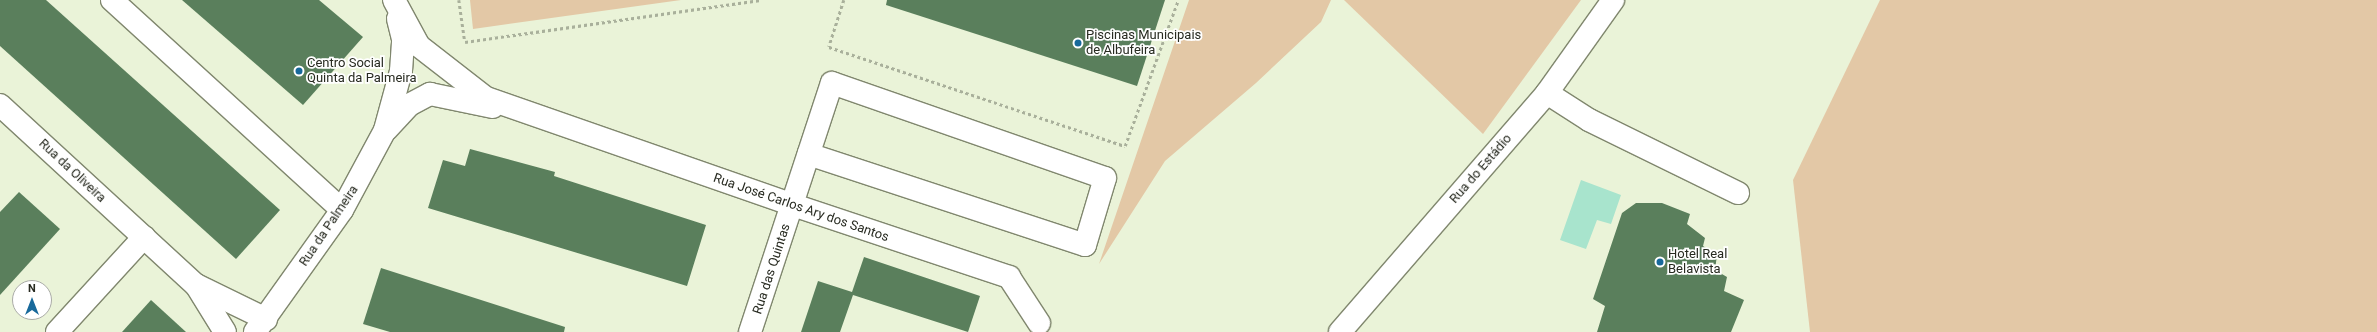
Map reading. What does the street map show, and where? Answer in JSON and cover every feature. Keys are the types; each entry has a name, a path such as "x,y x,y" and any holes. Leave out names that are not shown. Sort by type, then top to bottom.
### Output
{"street":[{"path":"112,0 342,210"},
{"path":"385,130 401,71 403,39 394,0"},
{"name":"Rua José Carlos Ary dos Santos","path":"394,0 419,46 486,98 542,119 793,206 1008,277 1039,323"},
{"name":"Rua do Estádio","path":"1340,332 1547,93 1613,0"},
{"name":"Rua das Quintas","path":"750,332 793,206 809,154 832,83 1105,178 1085,244 809,154"},
{"path":"1547,93 1589,120 1738,193"},
{"name":"Rua José Carlos Ary dos Santos","path":"385,130 409,105 430,94 473,102 542,119"},
{"name":"Rua da Oliveira","path":"3,115 144,237 196,285"},
{"name":"Rua da Palmeira","path":"196,285 261,325 342,210 385,130"},
{"path":"57,332 144,237"},
{"path":"196,285 225,332"}],"path":[{"path":"459,0 465,42 759,0"},
{"path":"844,0 829,47 1125,146 1178,0"}],"shaded area":[{"path":"470,0 681,0 473,29"},
{"path":"1189,0 1331,0 1321,22 1256,83 1165,161 1099,264"},
{"path":"1344,0 1581,0 1483,134"},
{"path":"1880,0 2377,0 2377,332 1810,332 1793,180"},
{"path":"1581,180 1621,195 1611,224 1597,220 1586,249 1560,240"}],"building":[{"path":"0,0 46,0 280,210 236,259 0,46"},
{"name":"Centro Social Quinta da Palmeira","path":"182,0 319,0 363,37 303,105"},
{"name":"Piscinas Municipais de Albufeira","path":"887,0 1165,0 1137,86 886,5"},
{"path":"470,149 555,172 554,176 706,225 687,286 428,208 443,160 465,166"},
{"path":"19,192 60,229 12,280 0,295 0,212"},
{"name":"Hotel Real Belavista","path":"1636,203 1662,203 1690,214 1687,224 1705,238 1703,246 1717,255 1715,270 1727,277 1724,291 1744,300 1731,332 1597,332 1605,306 1593,299 1622,213"},
{"path":"864,257 980,296 968,332 853,295 840,332 801,332 818,281 852,292"},
{"path":"381,268 565,327 564,332 390,332 363,324"},
{"path":"151,300 186,332 122,332"}],"place":[{"name":"Piscinas Municipais de Albufeira","path":"1078,43"},
{"name":"Centro Social Quinta da Palmeira","path":"299,71"},
{"name":"Hotel Real Belavista","path":"1660,262"}]}
